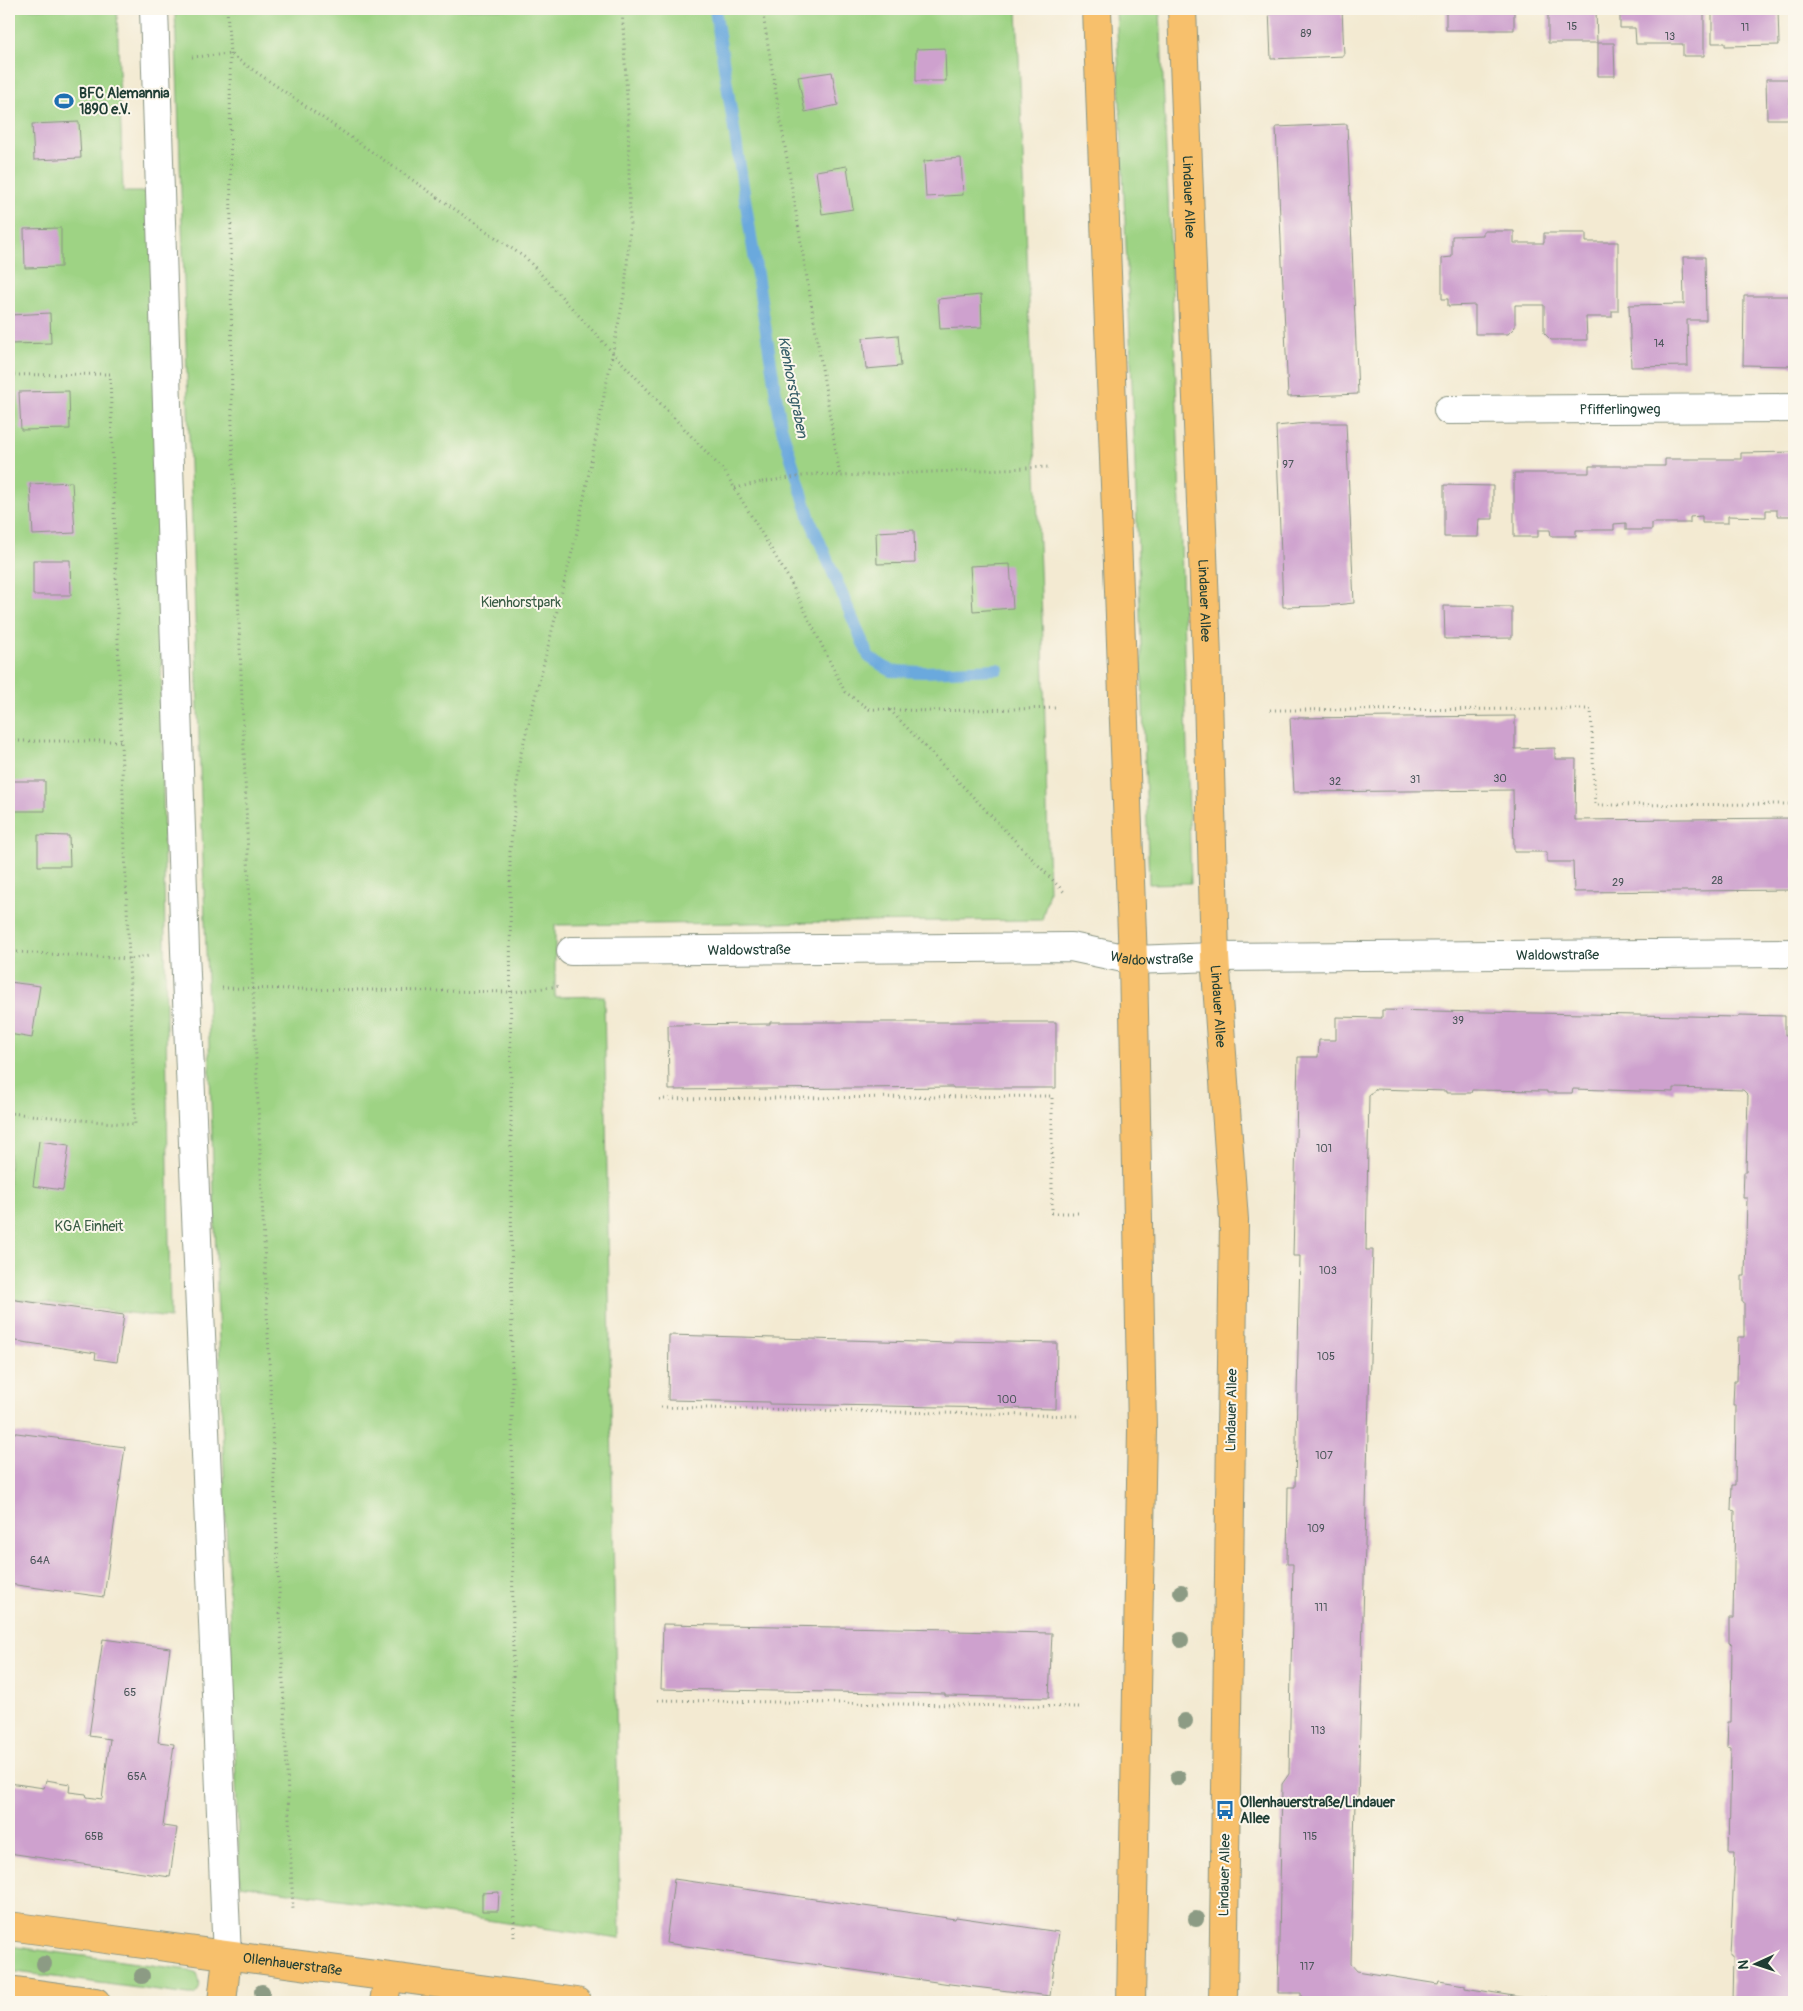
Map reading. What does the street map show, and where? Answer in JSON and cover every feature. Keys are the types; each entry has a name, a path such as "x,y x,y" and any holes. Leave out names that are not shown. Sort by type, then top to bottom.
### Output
{"main road":[{"path":"1097,9 1133,960 1142,1430 1131,2002"},
{"name":"Lindauer Allee","path":"1182,9 1207,658 1215,957 1234,1220 1223,2002"},
{"name":"Ollenhauerstraße","path":"9,1926 227,1956 386,1990 577,2002"},
{"path":"222,2002 227,1956"},
{"path":"9,1990 96,2002"}],"street":[{"path":"154,9 186,987 227,1956"},
{"name":"Pfifferlingweg","path":"1448,410 1794,408"},
{"name":"Waldowstraße","path":"571,951 1071,947 1133,960 1215,957 1794,953"}],"path":[{"path":"228,9 230,54 232,436 253,989 293,1910"},
{"path":"514,1937 510,852 520,757 578,528 626,290 630,227 628,114 622,9"},
{"path":"762,9 840,476"},
{"path":"230,54 527,259 725,472 789,579 844,692 869,709 929,711 1057,708"},
{"path":"9,375 110,374 135,1125 9,1113"},
{"path":"735,488 817,474 840,476 1050,467"},
{"path":"889,709 1066,894"},
{"path":"1270,710 1591,709 1595,804 1794,804"},
{"path":"9,741 121,741"},
{"path":"17,952 129,959 185,951"},
{"path":"186,987 511,992 568,985 571,951"},
{"path":"659,1099 1052,1096 1052,1213 1082,1213"},
{"path":"662,1407 1081,1416"},
{"path":"658,1700 1080,1707"}],"green space":[{"name":"KGA Einheit","path":"9,9 117,9 123,192 155,192 170,1318 9,1298"},
{"name":"Kienhorstpark","path":"175,9 1017,9 1043,642 1049,891 1042,920 555,925 555,997 604,996 620,1939 240,1885 218,1316"},
{"path":"1116,9 1160,9 1177,406 1191,883 1149,884 1133,407"},
{"path":"9,1946 189,1970 197,1973 199,1988 197,1993 189,1995 9,1971"}],"building":[{"path":"1269,9 1342,9 1344,56 1271,59"},
{"path":"1446,9 1514,9 1514,30 1446,30"},
{"path":"1548,9 1596,9 1597,43 1548,43"},
{"path":"1620,9 1704,9 1704,56 1683,56 1683,44 1636,44 1635,28 1620,28"},
{"path":"1725,9 1778,9 1779,45 1725,46 1725,43 1712,43 1712,12 1725,12"},
{"path":"1598,43 1614,43 1615,76 1598,76"},
{"path":"945,48 946,81 916,81 916,49"},
{"path":"832,72 838,105 805,112 798,77"},
{"path":"1766,79 1790,79 1790,119 1767,119"},
{"path":"79,122 81,158 34,160 32,124"},
{"path":"1347,124 1358,394 1288,397 1276,127"},
{"path":"961,158 963,195 926,197 924,161"},
{"path":"847,166 853,209 822,214 816,171"},
{"path":"61,228 61,267 25,268 24,229"},
{"path":"1483,231 1514,231 1514,243 1544,243 1544,233 1586,233 1586,242 1618,242 1618,311 1612,311 1612,317 1586,317 1587,340 1551,340 1544,333 1544,305 1515,305 1515,327 1508,334 1475,334 1475,305 1448,306 1448,299 1442,299 1442,258 1452,257 1452,236 1483,235"},
{"path":"1683,257 1705,257 1706,320 1687,320 1688,366 1631,367 1629,305 1684,304"},
{"path":"981,295 982,327 940,329 938,299"},
{"path":"1744,296 1794,296 1794,366 1743,365"},
{"path":"50,313 51,343 10,344 10,315"},
{"path":"898,335 901,366 866,369 863,338"},
{"path":"69,391 70,429 21,430 19,392"},
{"path":"1307,423 1346,423 1354,603 1283,607 1276,426"},
{"path":"1794,452 1794,516 1777,516 1777,510 1766,510 1766,517 1728,516 1728,523 1702,523 1702,516 1690,517 1690,523 1652,523 1652,530 1626,530 1626,523 1614,524 1614,530 1576,530 1576,536 1551,536 1550,530 1538,530 1538,537 1514,537 1514,473 1589,473 1589,466 1665,466 1665,459 1741,459 1741,453"},
{"path":"72,482 75,533 33,535 30,484"},
{"path":"1444,485 1493,486 1493,519 1479,519 1478,537 1444,537"},
{"path":"914,530 915,563 877,564 876,532"},
{"path":"33,560 70,560 71,595 33,595"},
{"path":"1010,564 1013,608 973,611 970,566"},
{"path":"1444,606 1512,607 1512,638 1445,639"},
{"path":"1515,716 1515,749 1555,748 1555,759 1576,759 1575,820 1794,818 1794,890 1574,892 1573,862 1547,862 1547,852 1514,852 1513,790 1294,792 1290,718"},
{"path":"9,781 45,781 45,811 9,811"},
{"path":"38,835 69,836 70,866 38,866"},
{"path":"9,982 40,986 32,1038 9,1034"},
{"path":"1382,1010 1738,1017 1739,1015 1785,1016 1785,1035 1794,1035 1794,2002 1732,2002 1733,1957 1730,1956 1735,1852 1729,1852 1731,1748 1727,1747 1728,1722 1731,1722 1732,1644 1729,1643 1729,1618 1733,1618 1735,1511 1731,1510 1732,1485 1735,1485 1736,1405 1733,1405 1734,1381 1737,1381 1738,1337 1744,1337 1742,1276 1745,1276 1747,1198 1743,1198 1744,1172 1746,1172 1748,1095 1743,1090 1674,1088 1674,1092 1573,1089 1572,1093 1472,1090 1471,1093 1446,1093 1446,1091 1375,1089 1369,1096 1366,1250 1373,1250 1358,1802 1355,1802 1351,1964 1357,1971 1438,1984 1439,1981 1465,1985 1465,1988 1539,2000 1540,1997 1565,2002 1301,2002 1301,1993 1278,1993 1282,1784 1289,1774 1293,1564 1287,1564 1288,1487 1295,1487 1300,1256 1293,1256 1298,1057 1318,1057 1319,1040 1336,1040 1336,1017 1382,1018"},
{"path":"770,1022 1056,1022 1056,1088 953,1087 669,1090 668,1025 770,1024"},
{"path":"39,1141 69,1145 63,1190 33,1186"},
{"path":"9,1299 124,1315 117,1362 95,1359 96,1353 9,1340"},
{"path":"669,1335 953,1343 953,1341 1057,1343 1056,1409 769,1404 769,1402 668,1400"},
{"path":"9,1432 125,1447 104,1597 9,1584"},
{"path":"663,1624 950,1629 950,1631 1052,1633 1049,1698 945,1696 945,1694 661,1689"},
{"path":"103,1639 170,1648 158,1742 174,1744 163,1826 177,1828 170,1877 9,1853 9,1783 44,1788 46,1780 70,1784 69,1792 86,1794 87,1797 102,1799 110,1739 89,1736"},
{"path":"674,1879 1059,1932 1050,1996 950,1984 666,1943"},
{"path":"499,1892 498,1911 482,1911 482,1893"}],"waterway":[{"name":"Kienhorstgraben","path":"715,9 781,426 810,519 869,657 891,671 924,672 998,669"}],"place":[{"name":"BFC Alemannia 1890 e.V.","path":"64,101"},
{"name":"Ollenhauerstraße/Lindauer Allee","path":"1225,1810"}]}
